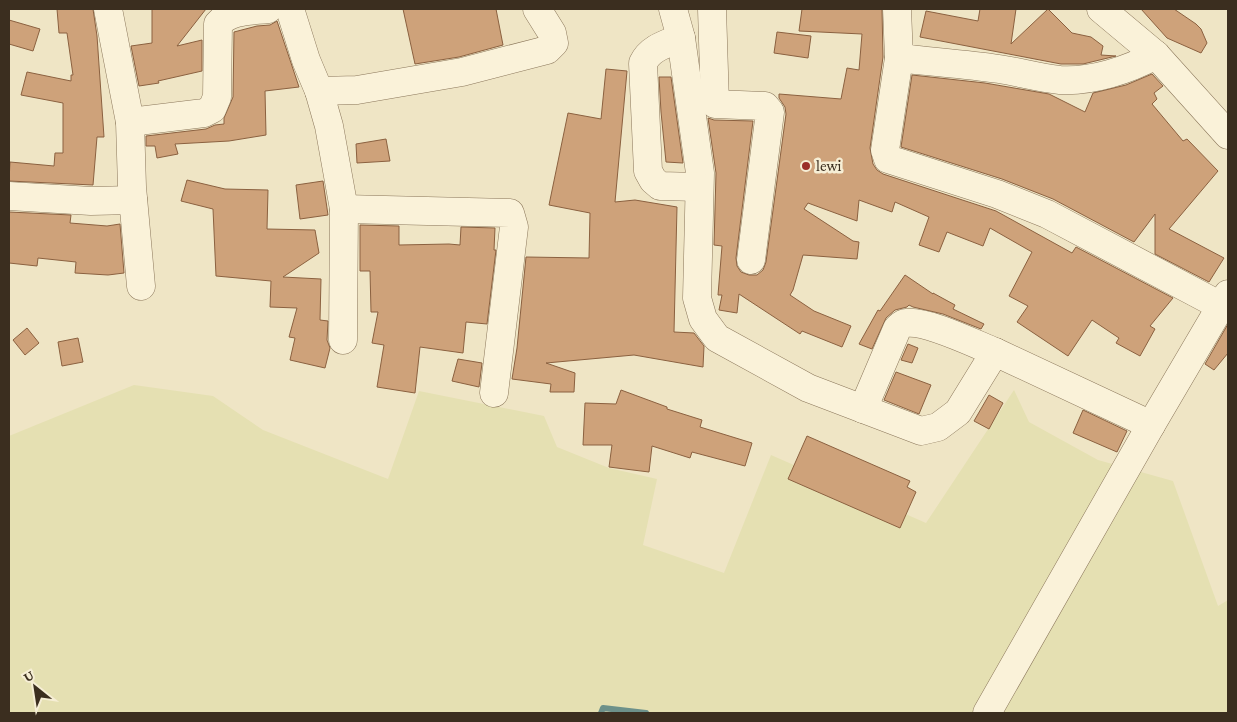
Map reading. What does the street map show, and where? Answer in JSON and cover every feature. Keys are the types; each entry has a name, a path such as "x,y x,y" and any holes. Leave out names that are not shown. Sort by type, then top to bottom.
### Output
{"street":[{"path":"108,9 130,122 133,200 142,286"},
{"path":"130,122 204,113 212,109 217,97 218,24 226,16 233,13 268,9"},
{"path":"290,9 306,60 319,91 329,126 344,209 342,340"},
{"path":"319,91 357,90 462,72 547,50 554,43 552,33 537,9"},
{"path":"673,9 682,38 700,173 698,298 703,319 717,338 808,388 921,431 938,427 958,412 995,352"},
{"path":"712,9 714,104 765,106 770,112 751,260"},
{"path":"897,9 899,58 885,150 888,158 997,194 1047,214 1225,300 1151,425 987,713"},
{"path":"1101,9 1141,62 1228,135"},
{"path":"682,38 653,50 646,56 643,63 648,172 660,186 699,187"},
{"path":"899,58 998,69 1058,80 1090,78 1141,62"},
{"path":"9,196 90,201 133,200"},
{"path":"344,209 510,213 514,227 494,394"},
{"path":"863,409 896,328 904,323 914,323 954,334 1151,425"}],"shaded area":[{"path":"134,385 213,396 263,430 388,479 419,391 544,416 557,447 609,468 657,479 643,545 724,573 771,455 926,523 1014,390 1029,422 1098,460 1173,481 1218,606 1228,600 1228,713 9,713 9,436"}],"building":[{"path":"57,9 93,9 97,36 104,137 97,137 93,185 9,181 10,162 54,166 55,153 63,153 63,103 21,95 27,72 71,81 71,75 73,75 67,33 59,33"},
{"path":"152,9 206,9 177,46 202,40 202,71 158,81 159,83 139,86 131,46 152,43"},
{"path":"403,9 496,9 503,45 459,57 415,64"},
{"path":"802,9 882,9 883,57 870,148 873,164 877,170 883,174 996,211 1072,253 1076,247 1173,298 1150,326 1155,329 1140,356 1116,343 1119,338 1092,320 1068,356 1017,322 1028,306 1009,296 1032,252 990,228 983,246 947,232 939,252 919,245 929,217 895,202 892,212 859,200 857,221 808,203 804,209 853,241 859,242 857,259 803,255 790,295 814,311 851,326 842,347 802,331 800,334 739,294 737,313 719,310 722,295 718,295 722,246 714,245 716,173 708,118 714,120 753,121 736,258 737,266 741,272 757,275 763,270 766,262 786,114 779,94 841,99 847,68 859,70 862,34 799,31"},
{"path":"980,9 1016,9 1011,44 1048,9 1072,33 1091,37 1103,46 1101,55 1116,56 1083,64 1061,64 920,37 926,11 978,21"},
{"path":"1141,9 1174,9 1196,24 1201,29 1207,43 1201,53 1167,38"},
{"path":"9,20 40,29 33,51 9,44"},
{"path":"277,21 299,87 265,91 266,135 229,141 175,144 178,154 157,158 155,146 146,146 146,136 206,129 224,124 224,118 233,97 234,32 270,25"},
{"path":"777,32 811,36 808,58 774,53"},
{"path":"606,69 627,71 615,202 635,200 677,207 674,332 694,333 704,346 703,367 634,355 546,363 575,373 574,392 550,392 551,384 512,379 526,257 589,258 590,213 549,205 568,113 601,119"},
{"path":"1152,74 1163,86 1154,93 1157,99 1152,104 1183,141 1187,139 1218,171 1169,229 1224,258 1209,282 1155,254 1155,214 1134,242 1053,199 1002,179 901,147 912,75 985,83 1049,94 1085,112 1093,93 1126,85"},
{"path":"659,77 671,77 683,163 666,162"},
{"path":"386,139 390,161 357,163 356,144"},
{"path":"187,180 225,189 268,190 267,229 315,230 319,253 283,277 321,279 320,320 328,321 327,340 330,348 325,368 290,360 295,338 289,337 297,308 270,307 271,281 216,276 213,209 181,201"},
{"path":"323,181 328,215 300,219 296,185"},
{"path":"9,212 71,215 70,223 107,226 120,224 124,273 108,275 75,273 76,262 38,258 37,266 9,263"},
{"path":"360,225 399,226 399,245 460,245 461,227 495,228 494,250 496,250 487,324 466,322 463,353 420,347 415,393 377,387 384,345 372,343 378,312 371,312 370,271 360,271"},
{"path":"905,275 933,294 955,305 953,309 984,324 981,329 943,314 909,305 895,310 886,318 872,349 859,344 878,310 880,311"},
{"path":"1228,324 1228,353 1214,370 1205,364"},
{"path":"27,328 39,343 25,355 13,340"},
{"path":"78,338 83,362 62,366 58,342"},
{"path":"908,344 918,348 912,363 901,360"},
{"path":"458,359 482,363 479,387 452,381"},
{"path":"896,372 931,385 919,414 884,400"},
{"path":"621,390 667,407 667,409 702,420 700,427 752,443 745,466 692,452 690,458 652,446 649,472 609,467 612,445 583,445 585,403 616,404"},
{"path":"989,395 1003,403 989,429 974,421"},
{"path":"1083,410 1127,431 1117,452 1073,433"},
{"path":"807,436 910,481 907,487 916,492 900,528 788,479"}],"waterway":[{"path":"601,713 603,708 646,713"}],"place":[{"name":"lewi","path":"806,166"}]}
